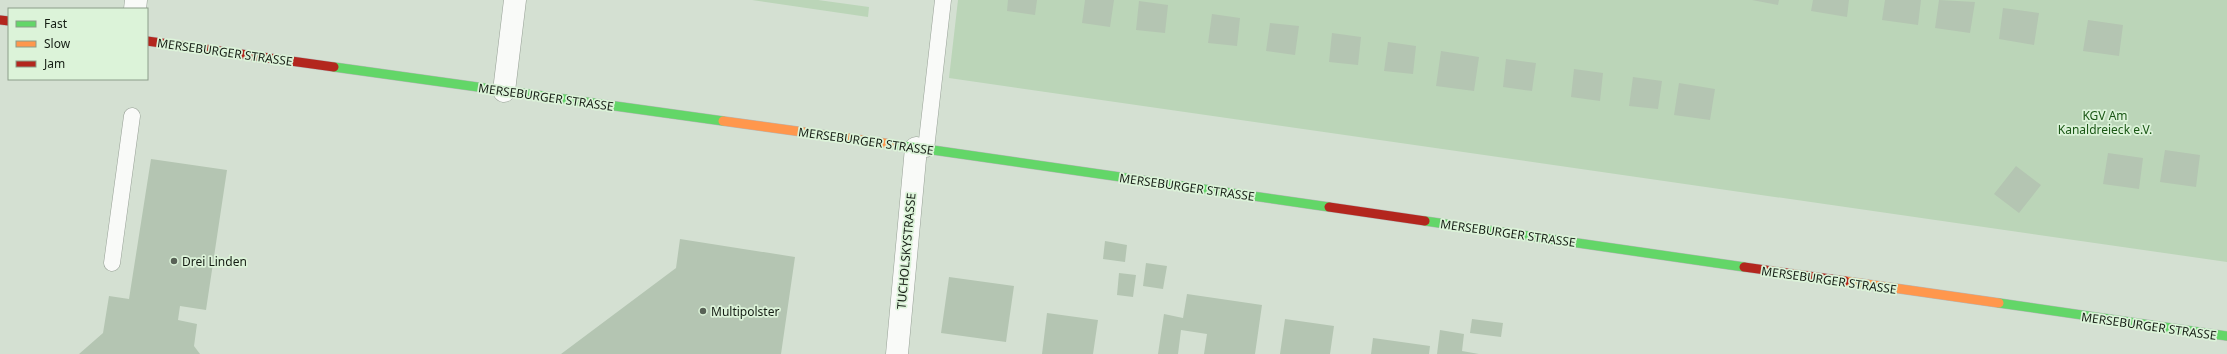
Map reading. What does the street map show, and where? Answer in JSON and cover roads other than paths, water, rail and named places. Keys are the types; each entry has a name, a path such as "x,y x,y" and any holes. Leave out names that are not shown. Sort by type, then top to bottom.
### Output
{"main road":[{"name":"MERSEBURGER STRASSE","path":"148,41 921,148 2227,336"}],"street":[{"path":"504,91 515,0"},
{"name":"TUCHOLSKYSTRASSE","path":"897,354 921,148"}],"lane":[{"path":"921,148 943,0"},
{"path":"112,263 132,116"}],"place":[{"name":"Drei Linden","path":"174,261"},
{"name":"Multipolster","path":"703,311"}],"park label":[{"name":"KGV Am Kanaldreieck e.V.","path":"2105,122"}]}
